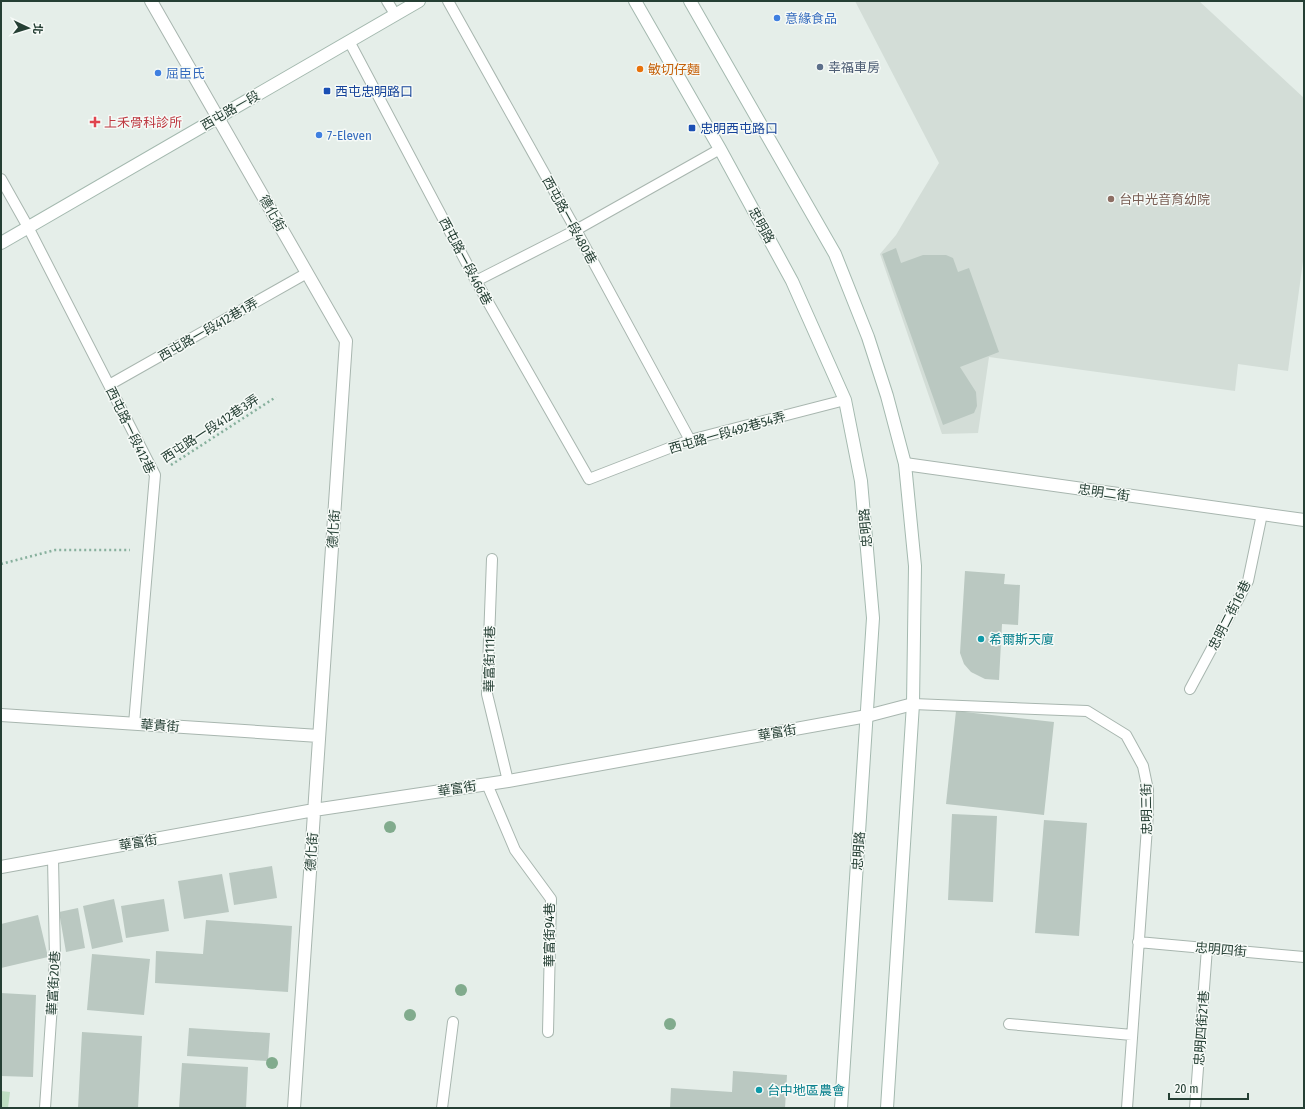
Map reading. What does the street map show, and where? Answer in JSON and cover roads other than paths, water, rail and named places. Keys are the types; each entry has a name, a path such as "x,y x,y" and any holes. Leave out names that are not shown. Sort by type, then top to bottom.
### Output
{"street":[{"name":"德化街","path":"151,1 346,341 294,1108"},
{"name":"西屯路一段","path":"1,243 419,1"},
{"name":"忠明路","path":"635,1 720,149 792,281 845,400 861,481 873,618 841,1108"},
{"path":"690,1 835,254 868,337 887,396 905,464 915,566 913,704 886,1108"},
{"name":"忠明二街","path":"905,464 1304,520"},
{"name":"華富街","path":"1,867 314,810 487,784 867,716 913,704"},
{"name":"華貴街","path":"1,715 319,736"}],"lane":[{"path":"388,1 395,14"},
{"name":"西屯路一段480巷","path":"448,1 576,230 690,440"},
{"name":"西屯路一段466巷","path":"349,41 476,281 589,479"},
{"path":"476,281 576,230 720,149"},
{"name":"西屯路一段412巷","path":"1,179 28,227 155,475 134,724"},
{"name":"西屯路一段412巷1弄","path":"109,385 307,273"},
{"name":"西屯路一段492巷54弄","path":"589,479 690,440 845,400"},
{"name":"忠明二街16巷","path":"1190,689 1248,581 1262,514"},
{"name":"華富街111巷","path":"492,560 487,694 508,780"},
{"name":"忠明三街","path":"913,704 1087,711 1126,735 1143,766 1148,790 1148,813 1127,1108"},
{"name":"華富街94巷","path":"487,784 515,850 551,899 548,1032"},
{"name":"華富街20巷","path":"45,1108 56,960 53,858"},
{"name":"忠明四街","path":"1138,942 1304,957"},
{"name":"忠明四街21巷","path":"1195,1108 1207,948"},
{"path":"442,1108 453,1022"},
{"path":"1009,1024 1132,1035"}],"place":[{"name":"意緣食品","path":"777,18"},
{"name":"幸福車房","path":"820,67"},
{"name":"敏切仔麵","path":"640,69"},
{"name":"屈臣氏","path":"158,73"},
{"name":"西屯忠明路口","path":"327,91"},
{"name":"上禾骨科診所","path":"95,122"},
{"name":"忠明西屯路口","path":"692,128"},
{"name":"7-Eleven","path":"319,135"},
{"name":"台中光音育幼院","path":"1111,199"},
{"name":"希爾斯天廈","path":"981,639"},
{"name":"台中地區農會","path":"759,1090"}]}
